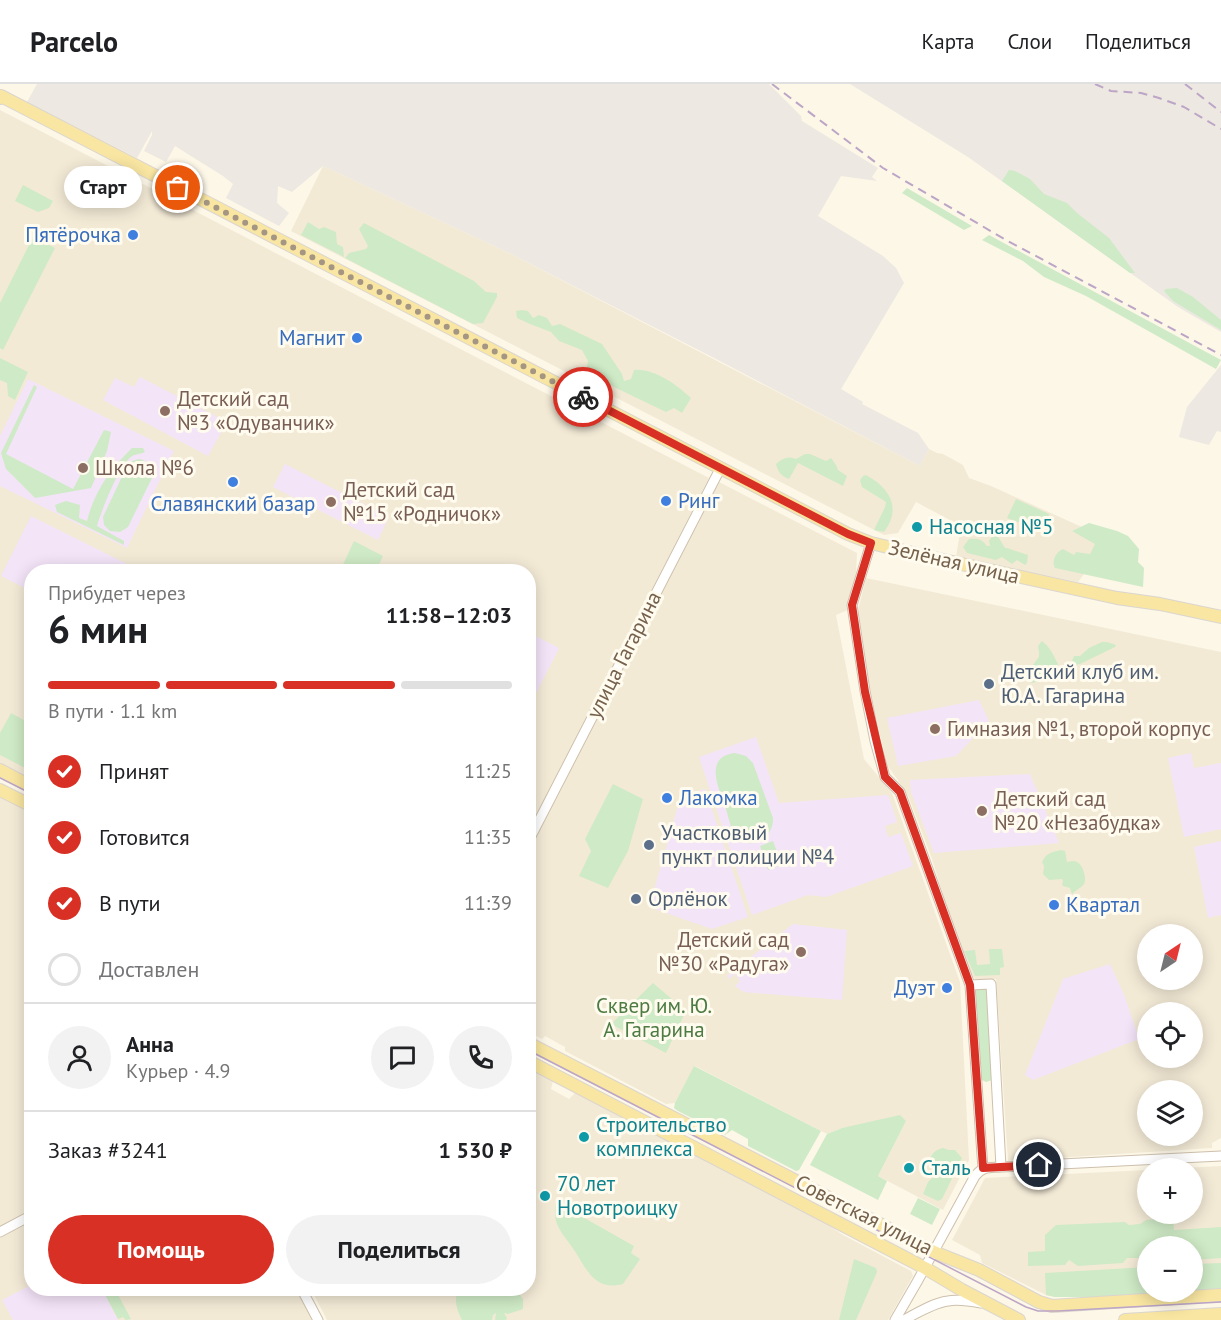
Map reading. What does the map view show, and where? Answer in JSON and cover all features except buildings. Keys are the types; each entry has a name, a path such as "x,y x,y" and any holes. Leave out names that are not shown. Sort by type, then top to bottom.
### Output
{"main road":[{"name":"Зелёная улица","path":"0,96 848,534 871,543 1117,598 1160,604 1221,617"},
{"path":"0,770 24,782"},
{"path":"0,790 24,802"},
{"name":"Советская улица","path":"536,1047 934,1252 979,1270 1039,1302 1052,1305 1221,1296"},
{"name":"Советская улица","path":"536,1065 925,1268 1019,1320"},
{"path":"1125,1320 1221,1314"}],"street":[{"name":"улица Гагарина","path":"536,826 720,469"},
{"path":"871,543 852,605 865,692 885,777 900,792 970,985 983,1168"},
{"path":"970,985 991,984 1001,1167"},
{"path":"895,1320 975,1176 983,1168 1221,1156"},
{"path":"0,1232 24,1219"},
{"path":"305,1296 318,1320"},
{"path":"904,1320 947,1301 964,1300 987,1303"}],"shaded area":[{"path":"37,84 769,84 801,116 802,121 878,168 872,177 877,181 841,176 818,216 883,256 896,268 904,283 841,389 863,402 862,404 918,433 929,449 920,466 511,254 323,166 292,192 278,186 277,203 289,213 279,226 226,198 233,184 175,146 166,162 144,151 152,131 137,158 27,102"},
{"path":"850,84 1221,84 1221,332 1178,307 968,157"},
{"path":"0,110 709,478 536,816 536,564 24,564 24,778 0,765"},
{"path":"323,166 511,254 920,466 929,449 943,454 963,465 969,478 1104,537 1090,566 1078,582 956,557 961,526 916,502 898,533 884,535 291,231"},
{"path":"1221,365 1221,432 1217,431 1209,445 1179,437 1187,407"},
{"name":"Детский сад №3 «Одуванчик»","path":"140,377 227,422 208,456 103,400 115,378 134,387"},
{"name":"Школа №6","path":"28,379 174,451 127,548 0,486 0,436"},
{"name":"Детский сад №15 «Родничок»","path":"285,464 389,517 378,540 273,487"},
{"path":"719,482 857,553 855,592 848,610 836,615 864,759 892,793 960,982 969,1160 943,1210 878,1176 906,1121 842,1128 827,1134 695,1066 675,1103 666,1104 565,1051 565,1047 545,1036 542,1039 536,1036 536,837"},
{"path":"31,516 127,564 24,564 24,588 1,576"},
{"path":"866,578 1221,652 1221,1138 1212,1143 1212,1148 1008,1161 996,979 978,981 972,976 954,931 932,859 909,798 887,765 870,692 858,610"},
{"path":"536,636 559,648 536,693"},
{"name":"Гимназия №1, второй корпус","path":"979,700 989,721 956,756 898,766 887,718"},
{"path":"756,737 779,803 888,795 897,822 885,826 888,837 901,833 913,866 826,897 808,895 752,915 699,757"},
{"path":"1191,753 1194,768 1221,763 1221,829 1184,837 1168,758"},
{"name":"Детский сад №20 «Незабудка»","path":"1030,774 1059,843 934,853 911,792 910,780"},
{"path":"705,789 748,917 712,929 649,907 681,796"},
{"path":"0,792 24,804 24,1215 0,1228"},
{"path":"1221,841 1221,915 1208,918 1194,847"},
{"name":"Детский сад №30 «Радуга»","path":"793,924 847,930 842,1000 744,992 735,986 740,981 735,974 729,979 727,976"},
{"path":"1110,964 1125,997 1137,1033 1137,1040 1033,1080 1025,1075 1063,979"},
{"path":"536,1072 553,1081 551,1089 569,1099 575,1093 812,1214 843,1235 911,1271 913,1276 888,1320 327,1320 315,1296 536,1296"},
{"path":"1221,1166 1221,1292 1203,1293 1203,1236 1137,1236 1137,1297 1083,1301 1082,1297 1046,1295 982,1263 980,1255 952,1240 985,1178 1137,1170 1137,1224 1203,1224 1203,1167"},
{"path":"24,1225 24,1296 302,1296 314,1320 0,1320 0,1237"},
{"path":"24,1289 24,1296 106,1296 118,1320 13,1320 2,1300"}],"green space":[{"path":"1009,170 1030,179 1044,194 1067,203 1109,238 1135,273 1130,273 1002,181"},
{"path":"23,185 53,201 49,208 38,212 15,201"},
{"path":"907,188 972,226 964,230 902,193"},
{"path":"308,222 319,229 324,227 336,232 337,244 343,247 344,257 301,235"},
{"path":"364,223 474,281 486,292 497,293 483,323 473,324 345,258 349,253 366,249 368,246 359,229"},
{"path":"989,235 1221,360 1216,369 1086,296 1044,277 1023,261 982,240"},
{"path":"33,237 55,248 3,350 0,348 0,303"},
{"path":"1177,288 1193,297 1221,320 1221,330 1173,301 1164,291"},
{"path":"516,311 528,311 533,318 539,315 547,318 552,326 560,324 602,344 622,374 624,381 631,379 634,370 642,370 672,383 691,398 682,413 674,408 666,412 614,387 586,370 588,361 582,350 559,341 551,332 517,318"},
{"path":"0,358 28,372 15,400 8,396 7,383 0,380"},
{"path":"34,385 37,387 6,454 73,489 104,430 111,432 107,451 91,488 35,498 6,469 1,453"},
{"path":"132,448 143,448 145,452 132,456 121,469 97,526 124,541 124,545 57,512 55,505 66,501 80,505 79,518 87,521 104,481"},
{"path":"805,454 826,461 831,458 838,470 847,476 843,486 798,463 789,479 780,473 776,464 783,459 796,459"},
{"path":"139,459 146,461 150,466 152,478 128,527 120,532 110,531 104,525 103,517 127,466"},
{"path":"866,475 881,486 891,499 892,515 884,532 874,530 886,502 862,487 860,480"},
{"path":"1016,499 1049,514 1048,519 1043,521 1031,517 1018,522 1007,518"},
{"path":"1089,523 1128,536 1139,549 1138,562 1144,568 1143,587 1055,568 1055,557 1063,549 1074,555 1076,552 1090,554 1095,544 1072,531"},
{"path":"993,535 997,535 1005,548 1028,555 1027,563 1025,565 1017,560 1012,564 1002,557 996,560 967,553 963,547 969,539 979,539 990,546 989,541"},
{"path":"354,541 383,556 379,564 343,564"},
{"path":"1042,641 1050,649 1058,664 1052,675 1032,683 1029,681 1030,673 1039,656 1038,647"},
{"path":"1102,642 1116,645 1080,664 1076,665 1072,661 1074,656 1080,656 1089,648"},
{"path":"11,713 24,720 24,767 0,755 0,733"},
{"path":"735,753 746,756 753,763 773,818 767,836 757,843 745,842 734,832 718,784 716,767 719,761"},
{"path":"613,784 643,799 628,851 608,888 579,876 591,851 585,839"},
{"path":"773,841 782,865 768,870 760,846"},
{"path":"1061,850 1065,851 1067,862 1077,862 1084,872 1084,884 1072,894 1070,888 1063,886 1062,879 1049,880 1043,874 1042,862 1045,857"},
{"path":"989,949 1002,949 1004,967 1000,968 1000,975 975,976 964,951 975,950 977,965 990,964"},
{"name":"Сквер им. Ю. А. Гагарина","path":"653,983 686,1011 666,1053 611,1024"},
{"path":"985,988 987,990 992,1080 986,1082 980,1079 974,991"},
{"path":"694,1066 821,1131 799,1170 796,1171 748,1146 748,1139 732,1130 725,1135 674,1108"},
{"path":"900,1115 906,1121 878,1176 887,1181 878,1200 810,1165 827,1134 842,1128"},
{"path":"943,1148 955,1150 962,1158 942,1199 938,1201 923,1194 928,1182 939,1171 939,1166 930,1158 932,1154"},
{"path":"918,1198 940,1209 932,1225 910,1214"},
{"path":"556,1202 634,1246 631,1253 640,1259 623,1284 606,1285 589,1273 557,1224"},
{"path":"1125,1222 1129,1225 1174,1224 1174,1230 1221,1227 1221,1258 1203,1259 1203,1236 1137,1236 1137,1258 1127,1258 1123,1263 1078,1266 1069,1260 1065,1265 1028,1266 1028,1252 1045,1251 1045,1235 1056,1225"},
{"path":"854,1259 876,1268 877,1272 856,1320 839,1320"},
{"path":"1221,1263 1221,1292 1203,1293 1203,1264"},
{"path":"1137,1268 1137,1297 1083,1301 1082,1297 1046,1295 1045,1273"},
{"path":"106,1296 119,1296 131,1319 126,1320 123,1317 118,1319"},
{"path":"521,1296 523,1299 523,1309 508,1314 504,1313 506,1320 495,1320 496,1313 492,1320 462,1320 458,1312 456,1297"}],"tram line":[{"path":"0,778 24,790"},
{"path":"536,1054 1026,1307 1038,1311 1058,1311 1221,1302"}],"railway":[{"path":"772,84 883,168 1006,240 1221,355"},
{"path":"1095,84 1111,91 1141,93 1159,98 1184,107 1221,129"},
{"path":"1185,84 1221,112"}],"way so far":[{"path":"178,188 583,397"}],"place":[{"name":"Старт","path":"178,188"},
{"name":"Пятёрочка","path":"133,235"},
{"name":"Магнит","path":"357,338"},
{"name":"Детский сад №3 «Одуванчик»","path":"165,411"},
{"name":"Школа №6","path":"83,468"},
{"name":"Славянский базар","path":"233,482"},
{"name":"Ринг","path":"666,501"},
{"name":"Детский сад №15 «Родничок»","path":"331,502"},
{"name":"Насосная №5","path":"917,527"},
{"name":"Детский клуб им. Ю.А. Гагарина","path":"989,684"},
{"name":"Гимназия №1, второй корпус","path":"935,729"},
{"name":"Лакомка","path":"667,798"},
{"name":"Детский сад №20 «Незабудка»","path":"982,811"},
{"name":"Участковый пункт полиции №4","path":"649,845"},
{"name":"Орлёнок","path":"636,899"},
{"name":"Квартал","path":"1054,905"},
{"name":"Детский сад №30 «Радуга»","path":"801,952"},
{"name":"Дуэт","path":"947,988"},
{"name":"Строительство комплекса","path":"584,1137"},
{"name":"Сталь","path":"909,1168"},
{"name":"70 лет Новотроицку","path":"545,1196"}],"route":[{"path":"583,397 848,534 871,543 852,605 865,692 885,777 900,792 970,985 983,1168 1039,1165"}]}
